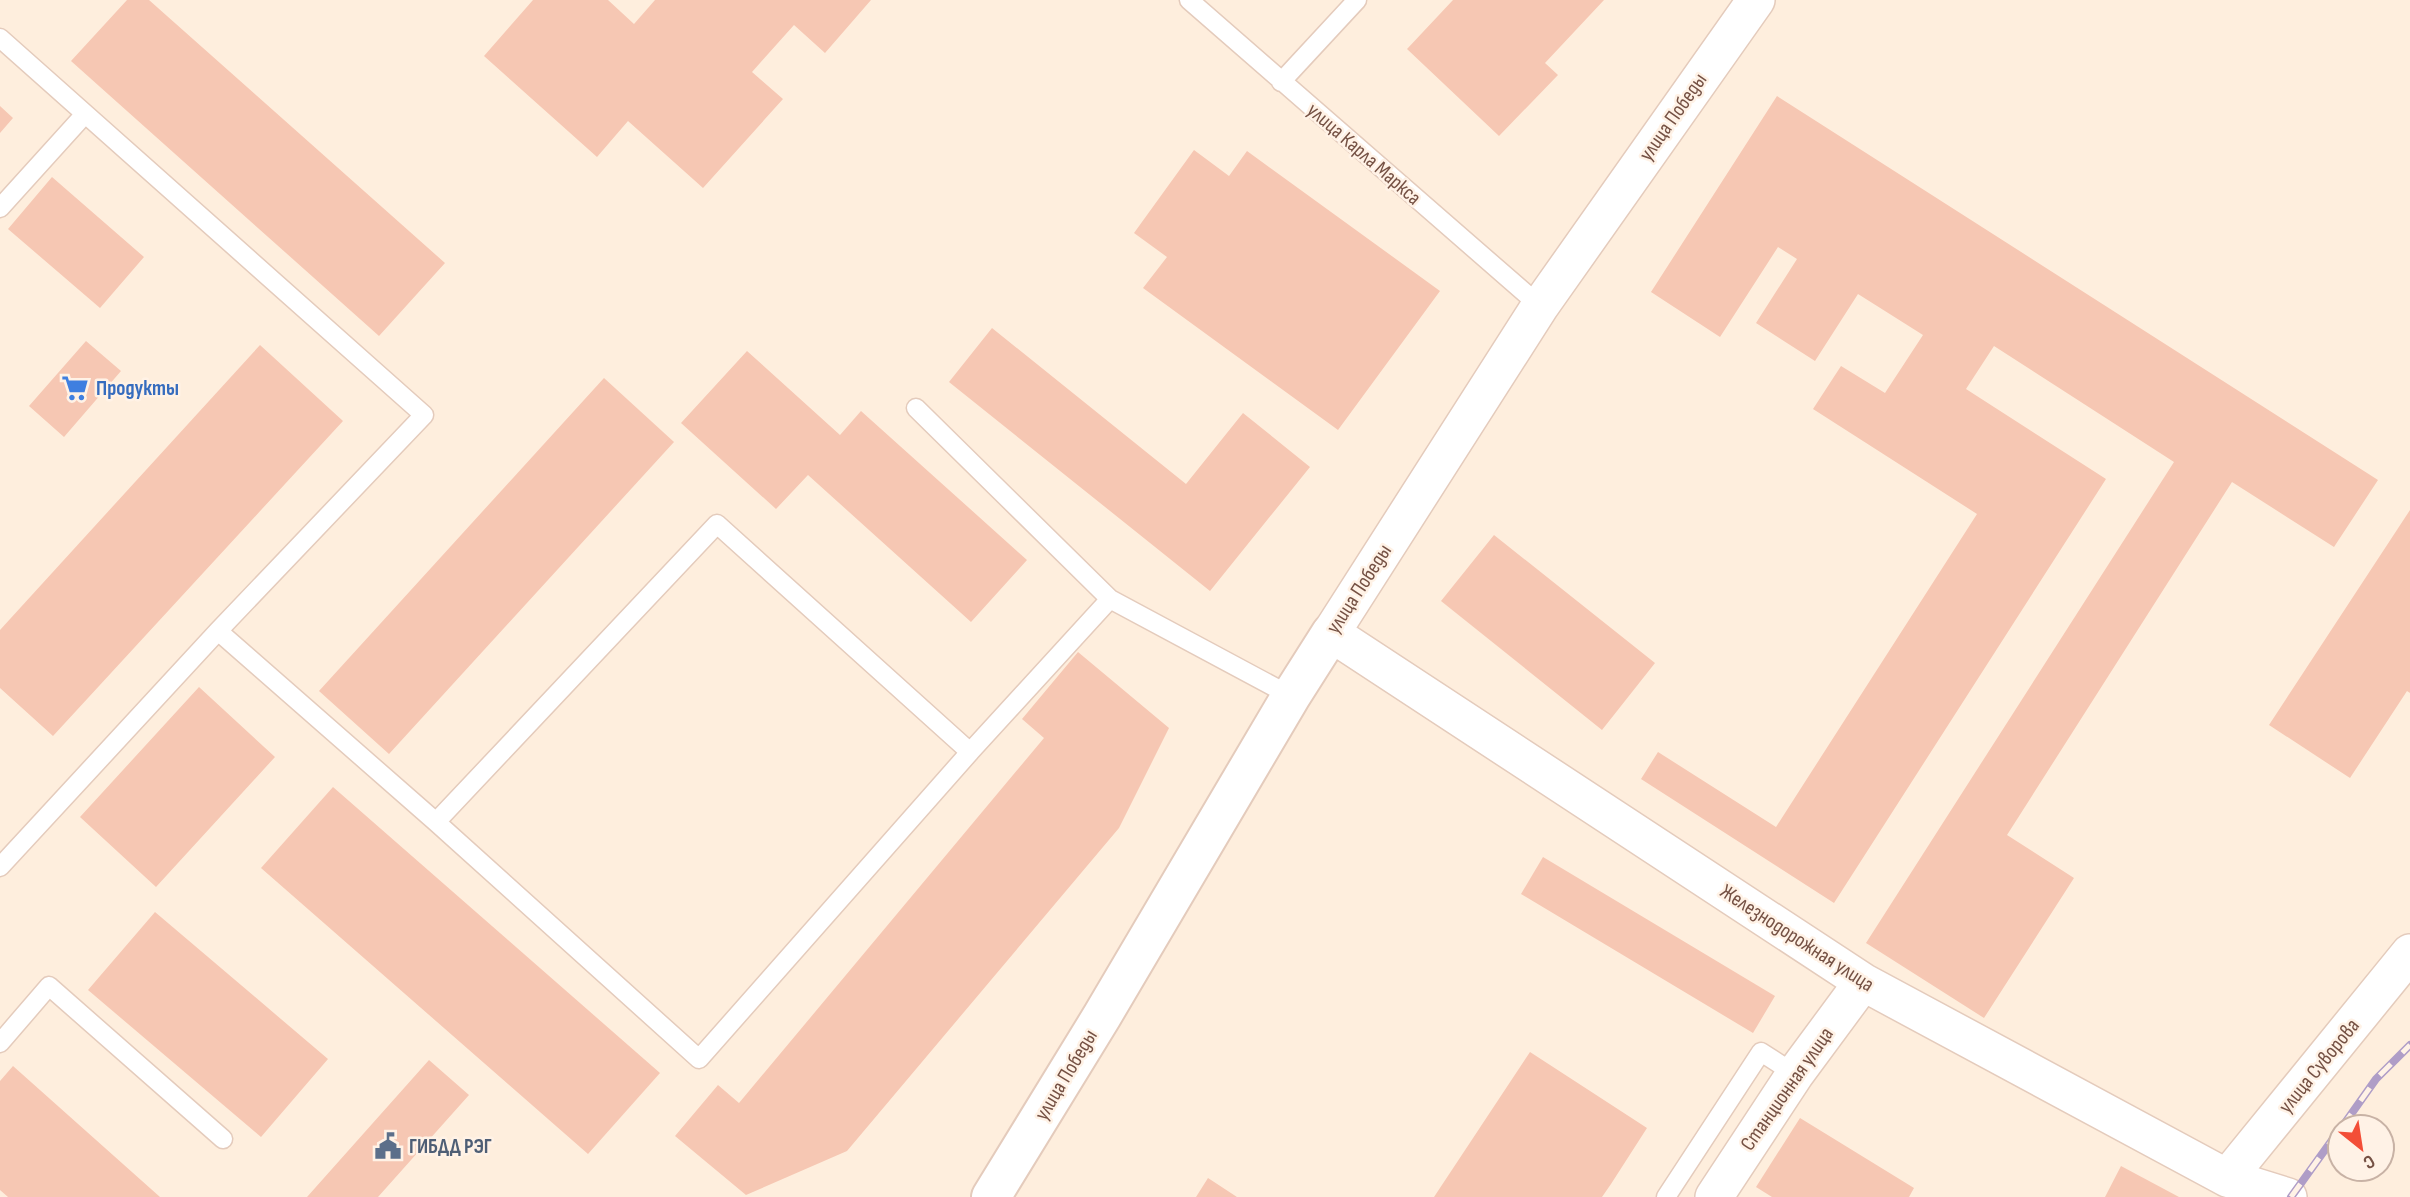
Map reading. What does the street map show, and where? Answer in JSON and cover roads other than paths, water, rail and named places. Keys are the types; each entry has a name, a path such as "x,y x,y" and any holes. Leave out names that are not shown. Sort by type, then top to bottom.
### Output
{"street":[{"name":"улица Победы","path":"991,1197 1102,1016 1291,696 1540,306 1756,0"},
{"name":"Железнодорожная улица","path":"1332,633 1863,982 2227,1178 2288,1197"},
{"name":"улица Суворова","path":"2227,1178 2410,953"},
{"name":"Станционная улица","path":"1714,1197 1795,1074 1863,982"}],"lane":[{"name":"улица Карла Маркса","path":"1189,0 1540,306"},
{"path":"1282,82 1357,0"},
{"path":"0,38 424,415 218,631 0,867"},
{"path":"0,208 85,114"},
{"path":"916,408 1110,599 1291,696"},
{"path":"436,822 717,524 970,752"},
{"path":"218,631 436,822 699,1059 970,752 1110,599"},
{"path":"0,1043 49,986 223,1139"},
{"path":"1667,1197 1761,1052 1795,1074"}],"railway":[{"path":"2352,1113 2376,1079 2410,1045"},
{"path":"2291,1197 2326,1148"}],"place":[{"name":"Продукты","path":"75,388"},
{"name":"ГИБДД РЭГ","path":"388,1146"}]}
